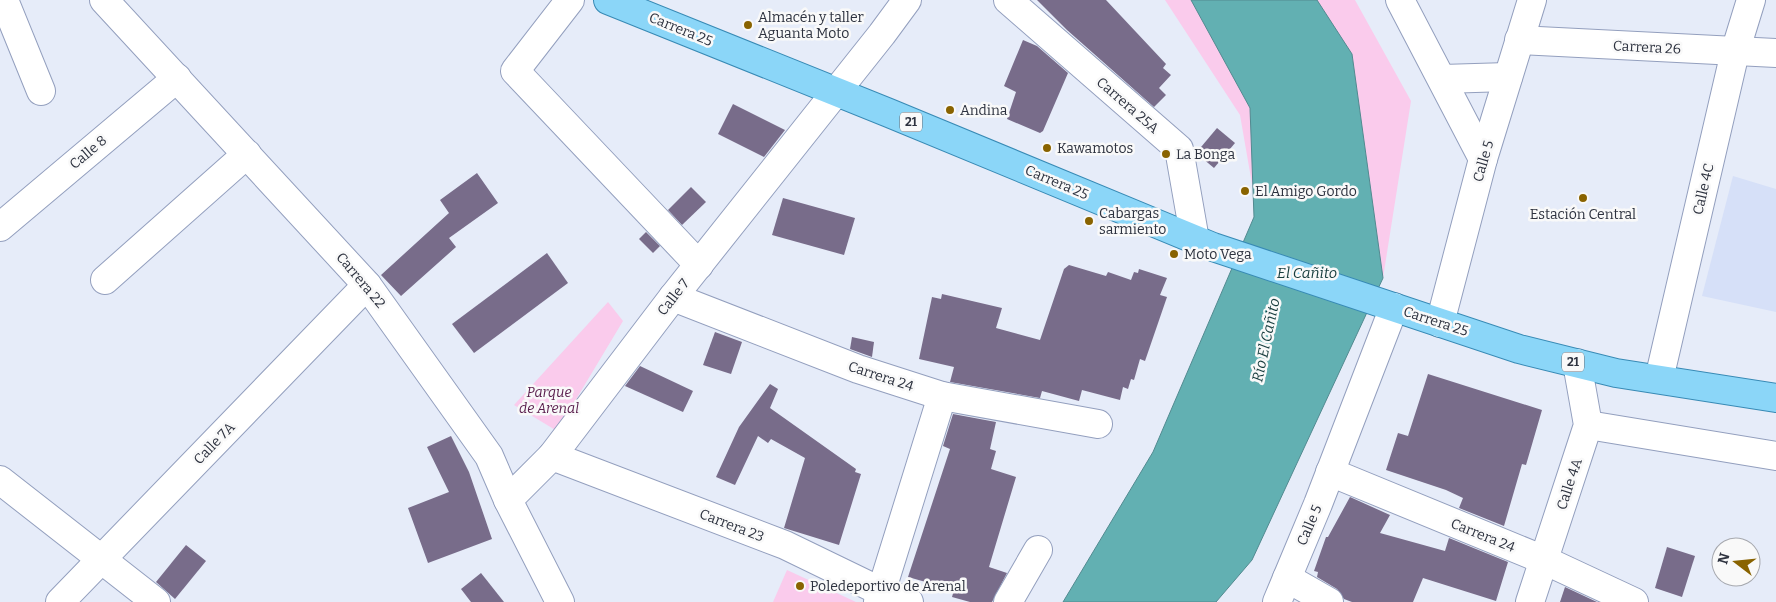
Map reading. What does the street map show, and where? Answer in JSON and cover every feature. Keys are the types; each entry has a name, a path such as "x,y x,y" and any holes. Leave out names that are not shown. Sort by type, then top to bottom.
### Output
{"main road":[{"name":"Carrera 25","path":"608,0 837,91 1204,244 1519,349 1616,373 1776,398"}],"street":[{"path":"4,0 42,91"},
{"name":"Carrera 22","path":"104,0 367,285 489,456 508,500 560,602"},
{"path":"570,0 515,71 699,265"},
{"name":"Calle 7","path":"508,500 552,456 672,297 837,91 907,0"},
{"name":"Carrera 25A","path":"1008,0 1179,149 1204,244"},
{"path":"1400,0 1483,159"},
{"name":"Calle 5","path":"1440,323 1483,159 1532,0"},
{"name":"Calle 4C","path":"1659,379 1735,52 1751,0"},
{"name":"Carrera 26","path":"1519,40 1776,53"},
{"path":"1442,80 1508,77"},
{"name":"Calle 8","path":"0,227 177,78"},
{"path":"106,280 247,154"},
{"name":"Calle 7A","path":"60,602 367,285"},
{"name":"Carrera 24","path":"672,297 858,369 942,396 1098,424"},
{"name":"Calle 5","path":"1282,590 1330,472 1385,304"},
{"name":"Calle 4A","path":"1530,602 1588,425 1577,363"},
{"path":"880,597 942,396"},
{"path":"1588,425 1776,456"},
{"name":"Carrera 23","path":"552,456 785,545 880,597 909,602"},
{"name":"Carrera 24","path":"1330,472 1544,560 1634,602"},
{"path":"0,480 156,602"},
{"path":"1008,602 1038,550"},
{"path":"1282,590 1329,602"}],"shaded area":[{"path":"1733,176 1776,189 1776,312 1702,296"}],"green space":[{"path":"1165,0 1355,0 1411,101 1383,278 1260,230 1240,115"},
{"name":"Parque de Arenal","path":"608,302 623,321 557,431 514,405"},
{"name":"Poledeportivo de Arenal","path":"787,570 856,602 773,602"}],"water":[{"name":"El Cañito","path":"1191,0 1317,0 1352,54 1383,278 1252,560 1216,602 1063,602 1153,452 1254,217 1250,108"}],"building":[{"path":"1037,0 1106,0 1166,64 1163,68 1171,75 1159,88 1166,95 1154,107 1067,30"},
{"path":"1023,40 1037,46 1068,73 1043,131 1040,133 1007,119 1016,92 1004,86"},
{"path":"733,104 785,130 764,157 718,134"},
{"path":"1217,128 1235,143 1214,168 1196,153"},
{"path":"477,173 498,203 449,238 456,247 401,296 381,275 449,213 440,200"},
{"path":"691,187 706,202 682,225 668,210"},
{"path":"783,198 855,218 844,255 772,235"},
{"path":"646,232 660,246 653,253 639,239"},
{"path":"547,253 568,283 474,353 452,324"},
{"path":"1069,265 1106,276 1108,272 1131,280 1134,272 1138,273 1139,269 1167,278 1160,295 1167,297 1145,361 1140,359 1134,380 1131,379 1128,389 1123,387 1120,400 1082,390 1079,401 1042,391 1040,398 950,382 954,367 919,359 932,297 941,299 942,294 1002,308 996,328 1040,340 1064,269"},
{"path":"715,332 742,342 731,374 703,365"},
{"path":"852,337 874,342 872,357 850,349"},
{"path":"640,366 693,391 683,412 625,386"},
{"path":"1428,374 1542,410 1526,465 1522,464 1504,526 1459,508 1463,498 1446,490 1386,470 1398,433 1408,436"},
{"path":"770,384 778,389 770,408 856,469 855,472 861,474 839,545 784,528 805,458 771,439 768,443 758,436 735,485 716,477 739,427"},
{"path":"953,414 996,422 990,449 996,451 991,469 1016,477 989,567 1007,573 992,602 970,602 952,597 954,590 908,577 950,449 943,446"},
{"path":"451,436 469,472 492,539 428,563 408,508 449,492 427,447"},
{"path":"1350,497 1390,515 1380,533 1445,551 1449,538 1508,562 1496,601 1423,578 1413,602 1352,602 1344,599 1337,589 1317,577 1318,572 1314,571 1326,537 1328,537"},
{"path":"186,545 206,561 175,599 156,582"},
{"path":"1667,547 1695,556 1682,597 1655,588"},
{"path":"481,573 504,602 471,602 461,589"},
{"path":"1565,587 1597,602 1560,602"}],"place":[{"name":"Almacén y taller Aguanta Moto","path":"748,25"},
{"name":"Andina","path":"950,110"},
{"name":"Kawamotos","path":"1047,148"},
{"name":"La Bonga","path":"1166,154"},
{"name":"El Amigo Gordo","path":"1245,191"},
{"name":"Estación Central","path":"1583,198"},
{"name":"Cabargas sarmiento","path":"1089,221"},
{"name":"Moto Vega","path":"1174,254"},
{"name":"Poledeportivo de Arenal","path":"800,586"}],"water label":[{"name":"Río El Cañito","path":"1266,340"}]}
